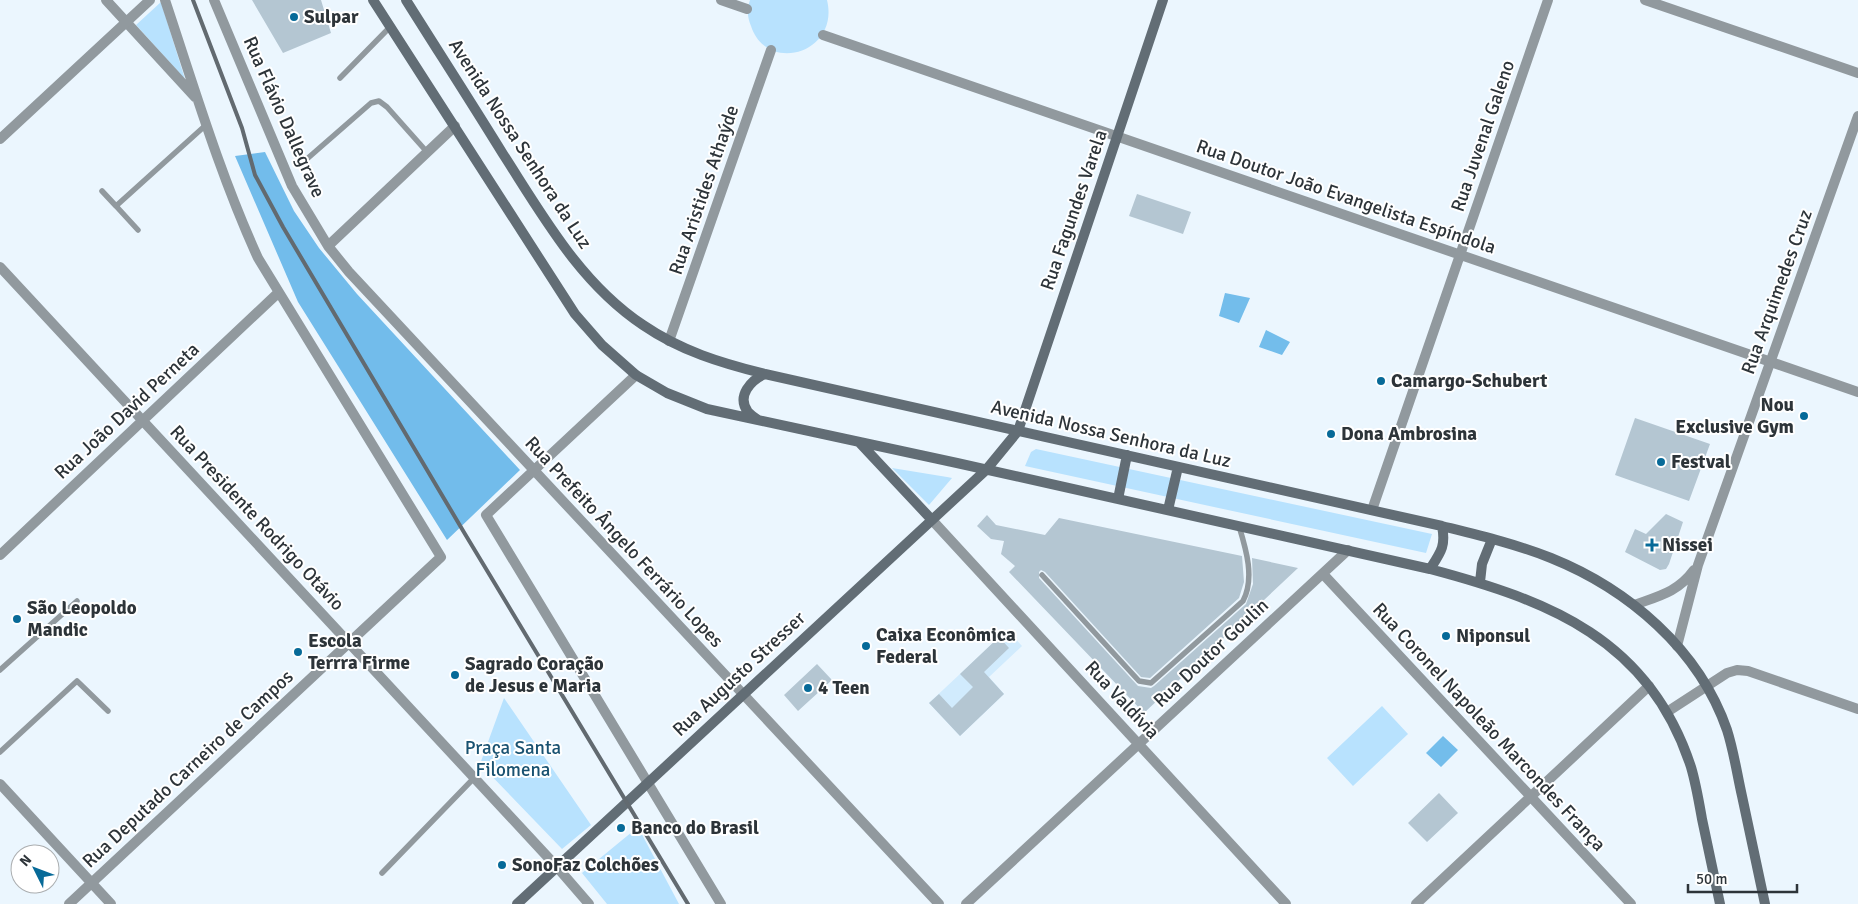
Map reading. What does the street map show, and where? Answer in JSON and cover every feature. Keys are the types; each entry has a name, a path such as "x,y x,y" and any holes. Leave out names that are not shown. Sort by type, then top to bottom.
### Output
{"main road":[{"path":"373,0 575,314 602,345 636,375 667,393 707,409 1430,569 1480,582 1526,599 1570,620 1616,650 1649,686 1667,712 1691,768 1720,904"},
{"name":"Avenida Nossa Senhora da Luz","path":"406,0 538,209 570,256 600,289 626,313 669,342 705,357 765,374 1442,526 1525,548 1573,567 1596,579 1634,605 1677,646 1706,686 1718,709 1733,751 1764,904"},
{"name":"Rua Fagundes Varela","path":"1018,431 1163,0"},
{"path":"759,421 748,412 744,396 755,378 765,374"},
{"name":"Rua Augusto Stresser","path":"517,904 986,470 1018,431"},
{"path":"860,442 932,520"},
{"path":"1118,499 1127,455"},
{"path":"1168,510 1178,467"},
{"path":"1430,569 1445,540 1442,526"},
{"path":"1480,582 1482,564 1492,539"}],"street":[{"path":"106,0 198,100"},
{"path":"0,139 150,0"},
{"path":"165,0 240,218 258,258 278,292"},
{"name":"Rua Flávio Dallegrave","path":"214,0 292,186 328,246"},
{"path":"721,0 747,9"},
{"name":"Rua Juvenal Galeno","path":"1372,510 1548,0"},
{"path":"1645,0 1858,73"},
{"name":"Rua Doutor João Evangelista Espíndola","path":"823,35 1858,392"},
{"name":"Rua Aristides Athaýde","path":"669,342 771,50"},
{"name":"Rua Arquimedes Cruz","path":"1677,646 1698,565 1858,116"},
{"path":"328,246 455,126"},
{"name":"Rua Prefeito Ângelo Ferrário Lopes","path":"328,246 377,303 939,904"},
{"name":"Rua Presidente Rodrigo Otávio","path":"0,267 557,867 589,904"},
{"name":"Rua João David Perneta","path":"0,555 278,292"},
{"name":"Rua Deputado Carneiro de Campos","path":"69,904 441,557 278,292"},
{"path":"636,375 486,515 721,904"},
{"name":"Rua Valdívia","path":"932,520 1286,904"},
{"name":"Rua Doutor Goulin","path":"966,904 1348,550"},
{"name":"Rua Arquimedes Cruz","path":"1634,605 1678,588 1687,580 1698,565"},
{"name":"Rua Coronel Napoleão Marcondes França","path":"1322,574 1631,904"},
{"path":"1667,712 1727,673 1737,670 1748,671 1858,709"},
{"path":"1416,904 1649,686"},
{"path":"0,784 112,904"}],"lane":[{"path":"340,78 390,27"},
{"path":"308,158 371,103 379,101 387,107 427,152"},
{"path":"116,206 207,124"},
{"path":"102,191 138,230"},
{"path":"1042,575 1139,681 1151,683 1243,601 1248,590 1249,580 1247,554 1239,526"},
{"path":"0,670 77,601"},
{"path":"0,752 74,682 79,683 108,711"},
{"path":"382,873 474,778"}],"shaded area":[{"path":"265,152 294,211 319,248 357,294 520,470 447,540 298,302 235,156"},
{"path":"1225,293 1250,298 1239,323 1219,316"},
{"path":"1266,330 1290,342 1282,355 1259,347"},
{"path":"1007,630 1022,646 989,677 1004,694 960,736 929,703"},
{"path":"1443,736 1458,750 1441,767 1426,753"}],"green space":[{"path":"750,0 827,0 828,18 823,33 813,44 800,51 786,53 771,50 759,41 751,26 748,13"},
{"path":"161,2 185,79 136,25"},
{"path":"1036,449 1432,534 1426,553 1025,466 1031,452"},
{"path":"892,468 947,477 952,478 929,505"},
{"name":"Praça Santa Filomena","path":"504,698 591,825 562,849 480,764"},
{"path":"1382,706 1408,734 1353,786 1327,758"},
{"path":"638,827 679,904 607,904 582,873"}],"building":[{"name":"Sulpar","path":"252,0 321,0 331,33 283,53"},
{"path":"1137,194 1191,212 1183,234 1129,216"},
{"name":"Festval","path":"1635,418 1710,444 1689,501 1615,475"},
{"name":"Nissei","path":"1666,514 1683,522 1669,564 1666,569 1660,570 1625,552 1635,529 1646,534"},
{"path":"987,515 996,525 1045,535 1059,518 1242,556 1244,582 1239,598 1150,678 1141,677 1045,572 1041,570 1039,572 1039,578 1138,686 1151,688 1154,686 1246,604 1253,584 1252,558 1298,568 1144,713 1009,572 1015,566 1001,554 1004,541 991,539 977,526"},
{"path":"999,637 1009,648 984,672 1004,694 960,736 929,703 939,694 952,708 973,687 960,674"},
{"name":"4 Teen","path":"817,664 832,680 798,711 784,695"},
{"path":"1439,793 1458,813 1427,842 1408,823"}],"railway":[{"path":"193,0 242,128 255,175 283,227 688,904"}],"place":[{"name":"Sulpar","path":"294,17"},
{"name":"Camargo-Schubert","path":"1381,381"},
{"name":"Nou Exclusive Gym","path":"1804,416"},
{"name":"Dona Ambrosina","path":"1331,434"},
{"name":"Festval","path":"1661,462"},
{"name":"Nissei","path":"1652,545"},
{"name":"São Leopoldo Mandic","path":"17,619"},
{"name":"Niponsul","path":"1446,636"},
{"name":"Caixa Econômica Federal","path":"866,646"},
{"name":"Escola Terrra Firme","path":"298,652"},
{"name":"Sagrado Coração de Jesus e Maria","path":"455,675"},
{"name":"4 Teen","path":"808,688"},
{"name":"Banco do Brasil","path":"621,828"},
{"name":"SonoFaz Colchões","path":"502,865"}]}
